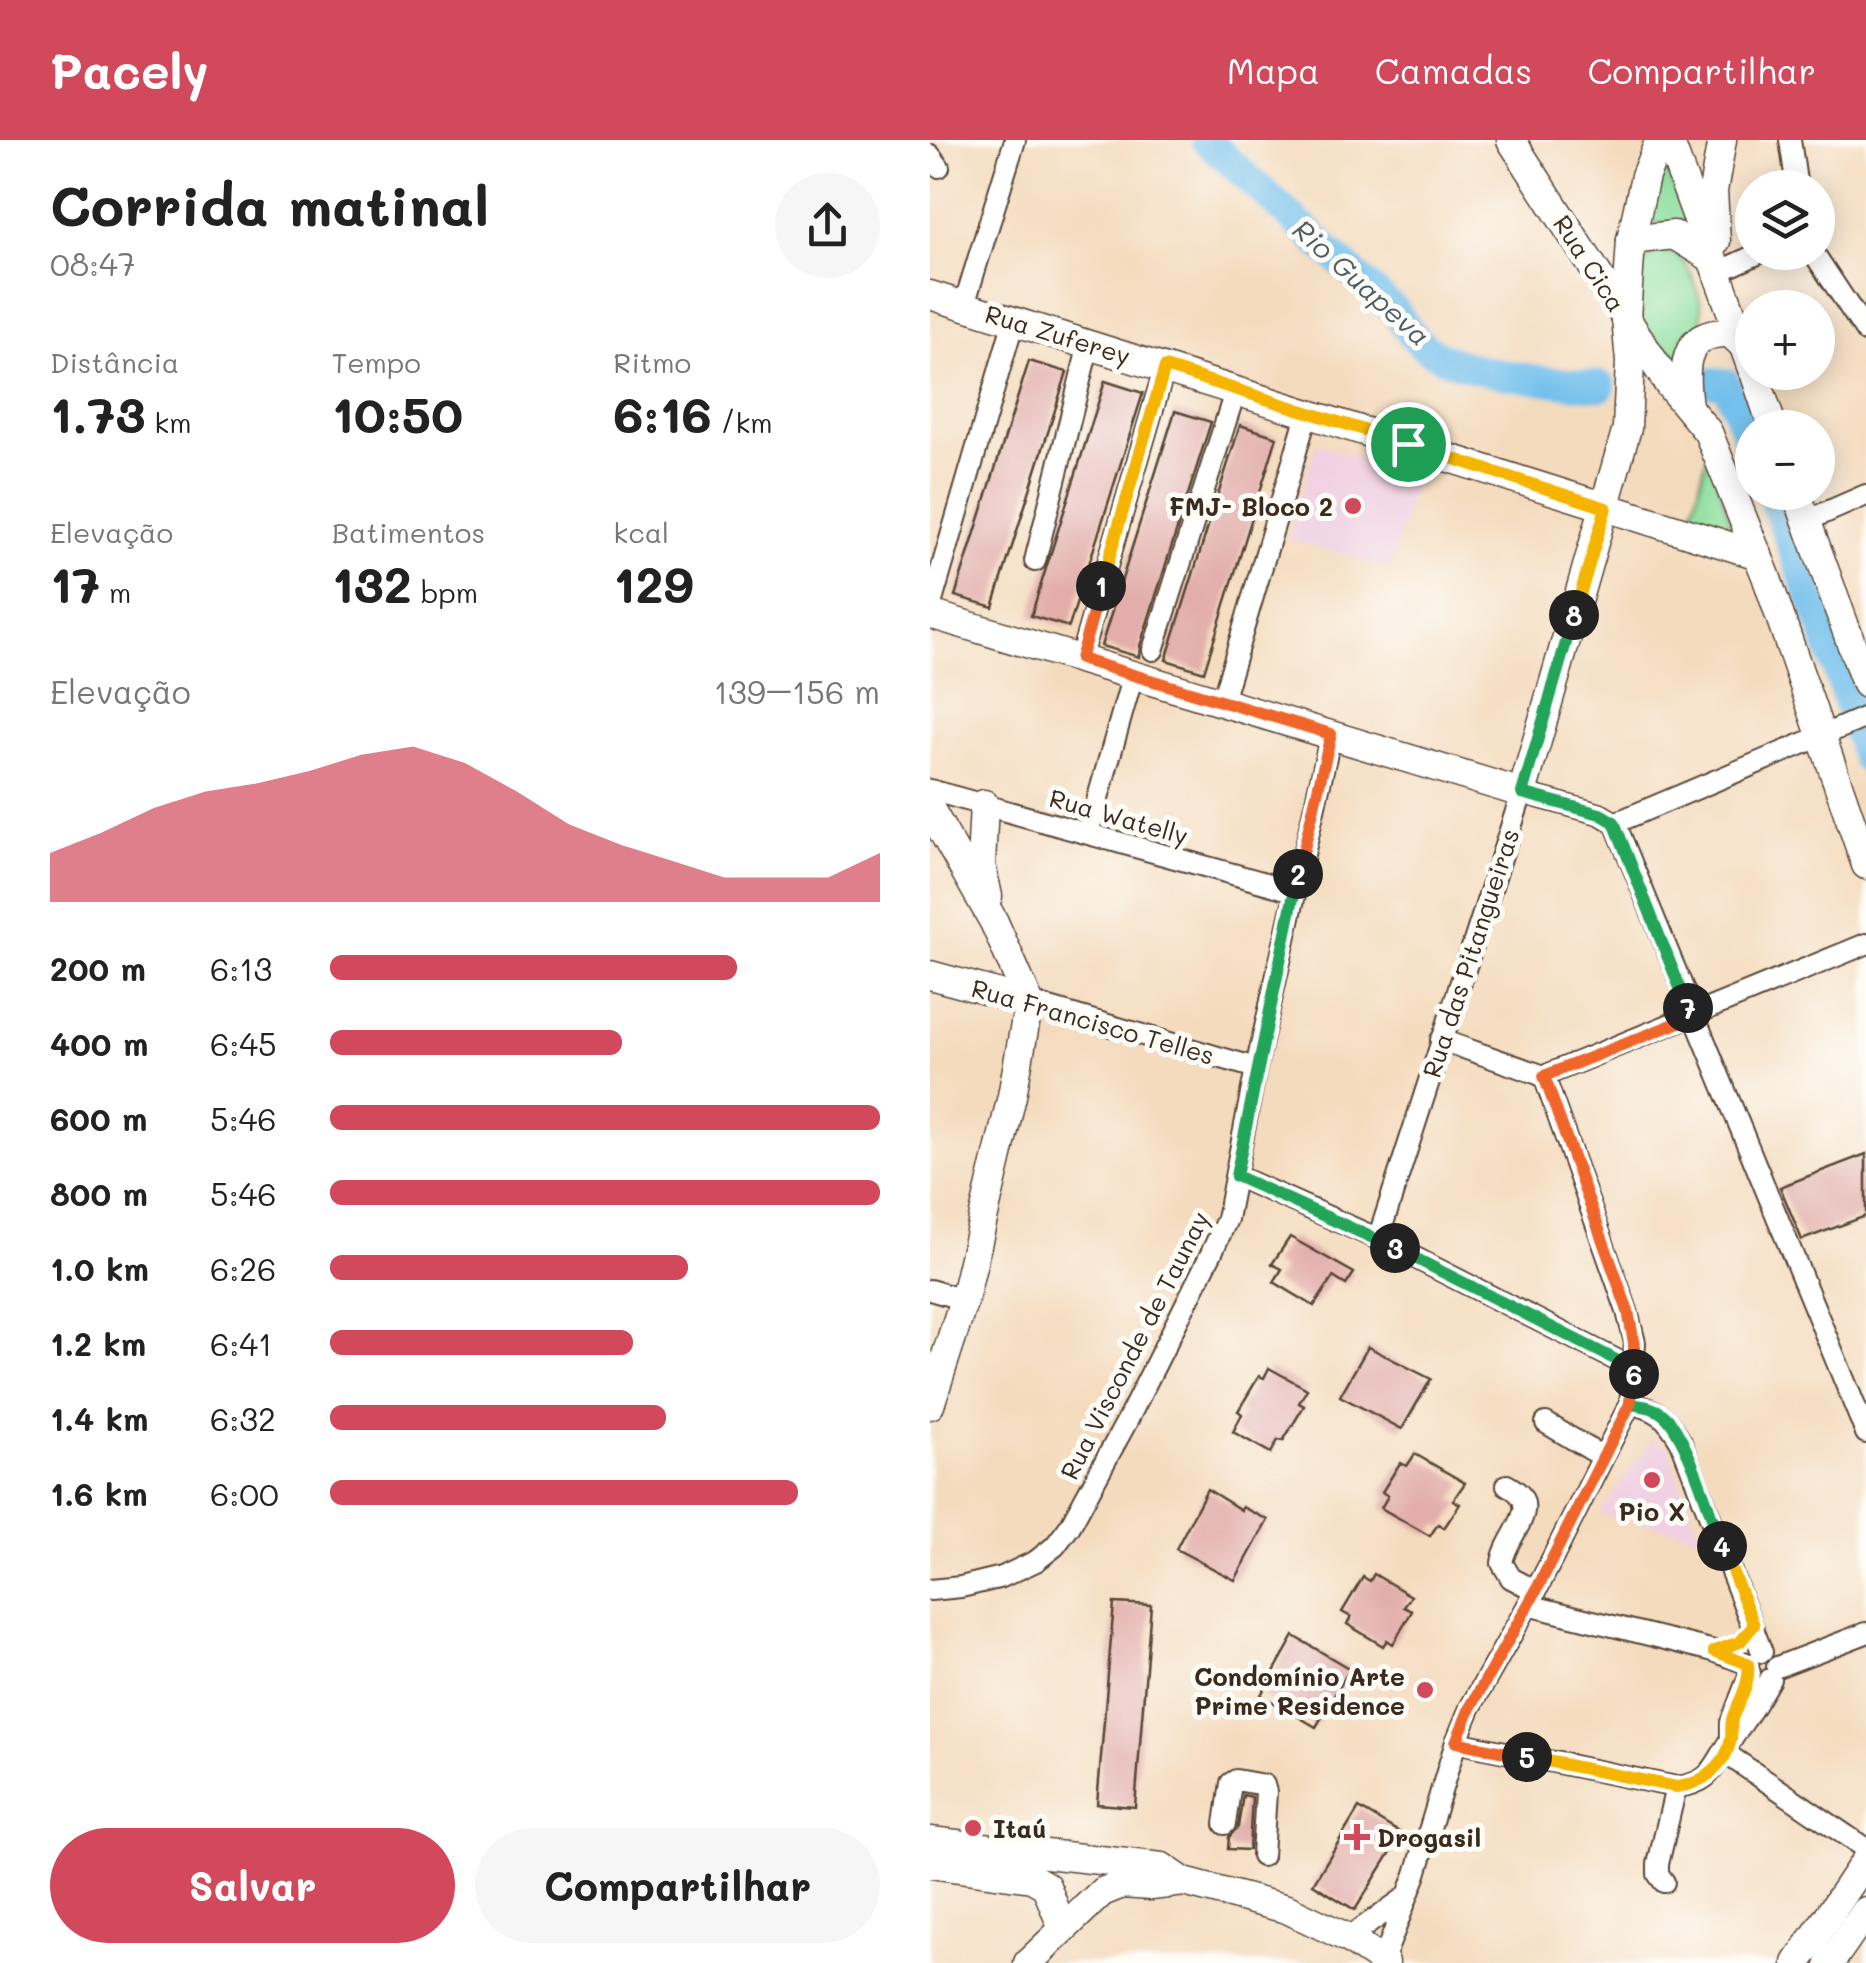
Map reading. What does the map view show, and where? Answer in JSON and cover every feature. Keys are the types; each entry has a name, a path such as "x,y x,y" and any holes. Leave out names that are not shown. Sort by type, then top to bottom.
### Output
{"main road":[{"name":"Rua Cica","path":"1511,140 1626,318 1708,432 1828,732 1866,865"},
{"name":"Rua das Pitangueiras","path":"1522,793 1627,428 1630,362 1626,318 1631,240 1644,176 1660,140"},
{"path":"1669,140 1735,320"},
{"path":"1716,266 1712,190 1722,140"},
{"path":"1631,240 1674,235 1716,266"},
{"name":"Rua Zuferey","path":"930,295 1758,555"},
{"path":"1678,395 1686,356 1698,342 1711,332 1730,332 1735,340"},
{"path":"1802,510 1866,684"},
{"path":"930,611 1522,793"},
{"path":"984,804 981,865 994,922"},
{"path":"930,810 994,922 1029,1002 1012,1096 964,1300 930,1405"},
{"name":"Rua Francisco Telles","path":"930,975 1029,1002"},
{"path":"930,1841 1162,1867 1184,1882 1287,1909 1348,1938 1383,1963"},
{"path":"1796,1963 1866,1860"},
{"path":"930,1864 1032,1878 1046,1886 1064,1930"},
{"path":"1028,1963 1102,1892 1122,1884 1184,1882"},
{"path":"1830,1963 1866,1911"}],"street":[{"path":"964,305 1015,140"},
{"path":"1790,140 1795,170"},
{"path":"1716,266 1735,260"},
{"path":"1826,270 1862,318"},
{"path":"930,611 1014,320"},
{"path":"1035,561 1089,344"},
{"path":"1080,659 1165,367"},
{"path":"1153,650 1236,389"},
{"path":"1222,701 1308,411"},
{"path":"1806,521 1866,495"},
{"path":"1088,834 1133,675"},
{"path":"1614,822 1866,717"},
{"name":"Rua Visconde de Taunay","path":"930,1590 1002,1577 1036,1561 1054,1546 1070,1526 1211,1254 1227,1219 1256,1068 1331,734"},
{"name":"Rua Watelly","path":"930,790 1294,892"},
{"path":"1522,793 1600,814 1614,822 1866,1433"},
{"name":"Rua das Pitangueiras","path":"1378,1240 1522,793"},
{"path":"1442,1040 1544,1076 1866,944"},
{"name":"Rua Francisco Telles","path":"1029,1002 1256,1068"},
{"path":"1383,1963 1470,1708 1532,1598 1630,1404 1634,1343 1628,1311 1544,1076"},
{"path":"1236,1176 1378,1240 1634,1369"},
{"path":"930,1290 964,1300"},
{"path":"1845,1381 1866,1372"},
{"path":"1456,1742 1676,1787 1694,1786 1709,1776 1744,1726 1762,1667 1754,1625 1681,1442 1666,1418 1652,1407 1630,1404"},
{"path":"1546,1424 1603,1458"},
{"path":"1507,1485 1520,1492 1525,1501 1502,1564 1532,1598 1762,1667 1866,1633"},
{"path":"1714,1651 1740,1642 1754,1625"},
{"path":"1728,1747 1866,1849"},
{"path":"1226,1824 1231,1783 1236,1780 1264,1784 1262,1856"},
{"path":"1664,1882 1658,1874 1658,1864 1676,1787"},
{"path":"1348,1938 1406,1897"}],"shaded area":[{"name":"FMJ- Bloco 2","path":"1316,444 1417,473 1390,568 1288,539"},
{"name":"Pio X","path":"1653,1439 1667,1446 1700,1535 1599,1514"}],"green space":[{"path":"1665,165 1693,235 1671,225 1649,222"},
{"path":"1659,250 1681,259 1695,284 1700,304 1698,330 1679,355 1670,355 1656,339 1638,307 1640,273 1647,259"},
{"path":"1708,451 1735,534 1691,520"}],"building":[{"path":"1029,361 1067,372 993,607 955,596"},
{"path":"1105,381 1143,393 1069,627 1031,616"},
{"path":"1175,411 1211,422 1139,657 1101,646"},
{"path":"1240,425 1277,437 1204,672 1166,660"},
{"path":"1866,1154 1866,1216 1802,1240 1780,1187"},
{"path":"1290,1237 1354,1273 1346,1285 1333,1277 1314,1306 1274,1282 1282,1269 1272,1264"},
{"path":"1368,1347 1431,1379 1402,1429 1340,1396"},
{"path":"1269,1368 1307,1389 1299,1403 1304,1406 1271,1453 1233,1432 1242,1414 1238,1411 1259,1376 1264,1378"},
{"path":"1415,1454 1465,1483 1453,1500 1460,1504 1444,1528 1438,1524 1430,1536 1381,1508 1388,1496 1382,1492 1400,1463 1407,1466"},
{"path":"1207,1489 1241,1510 1242,1507 1268,1520 1235,1580 1176,1549"},
{"path":"1374,1574 1411,1596 1404,1607 1412,1611 1393,1644 1387,1640 1383,1646 1347,1624 1351,1617 1342,1612 1363,1577 1370,1581"},
{"path":"1114,1603 1151,1605 1135,1807 1097,1804"},
{"path":"1294,1636 1350,1669 1316,1727 1261,1695"},
{"path":"1243,1795 1252,1797 1249,1850 1228,1849 1229,1837 1238,1827"},
{"path":"1359,1808 1402,1834 1355,1910 1313,1884"}],"waterway":[{"name":"Rio Guapeva","path":"1206,140 1396,312 1420,343 1437,354 1506,375 1601,386"},
{"name":"Rio Guapeva","path":"1713,382 1726,383 1737,410"},
{"name":"Rio Guapeva","path":"1778,510 1827,639 1866,758"}],"place":[{"name":"FMJ- Bloco 2","path":"1353,506"},
{"name":"Pio X","path":"1652,1480"},
{"name":"Condomínio Arte Prime Residence","path":"1425,1690"},
{"name":"Itaú","path":"973,1828"},
{"name":"Drogasil","path":"1357,1837"}],"route":[{"path":"1408,444 1165,367 1080,659 1331,734 1256,1068 1236,1176 1378,1240 1634,1369 1630,1404 1652,1407 1666,1418 1681,1442 1754,1625 1740,1642 1714,1651 1748,1664 1750,1673 1731,1723 1725,1753 1709,1776 1694,1786 1676,1787 1456,1742 1470,1708 1536,1591 1630,1404 1634,1369 1634,1343 1628,1311 1544,1076 1692,1017 1614,822 1600,814 1522,793 1606,508 1408,444"}]}
